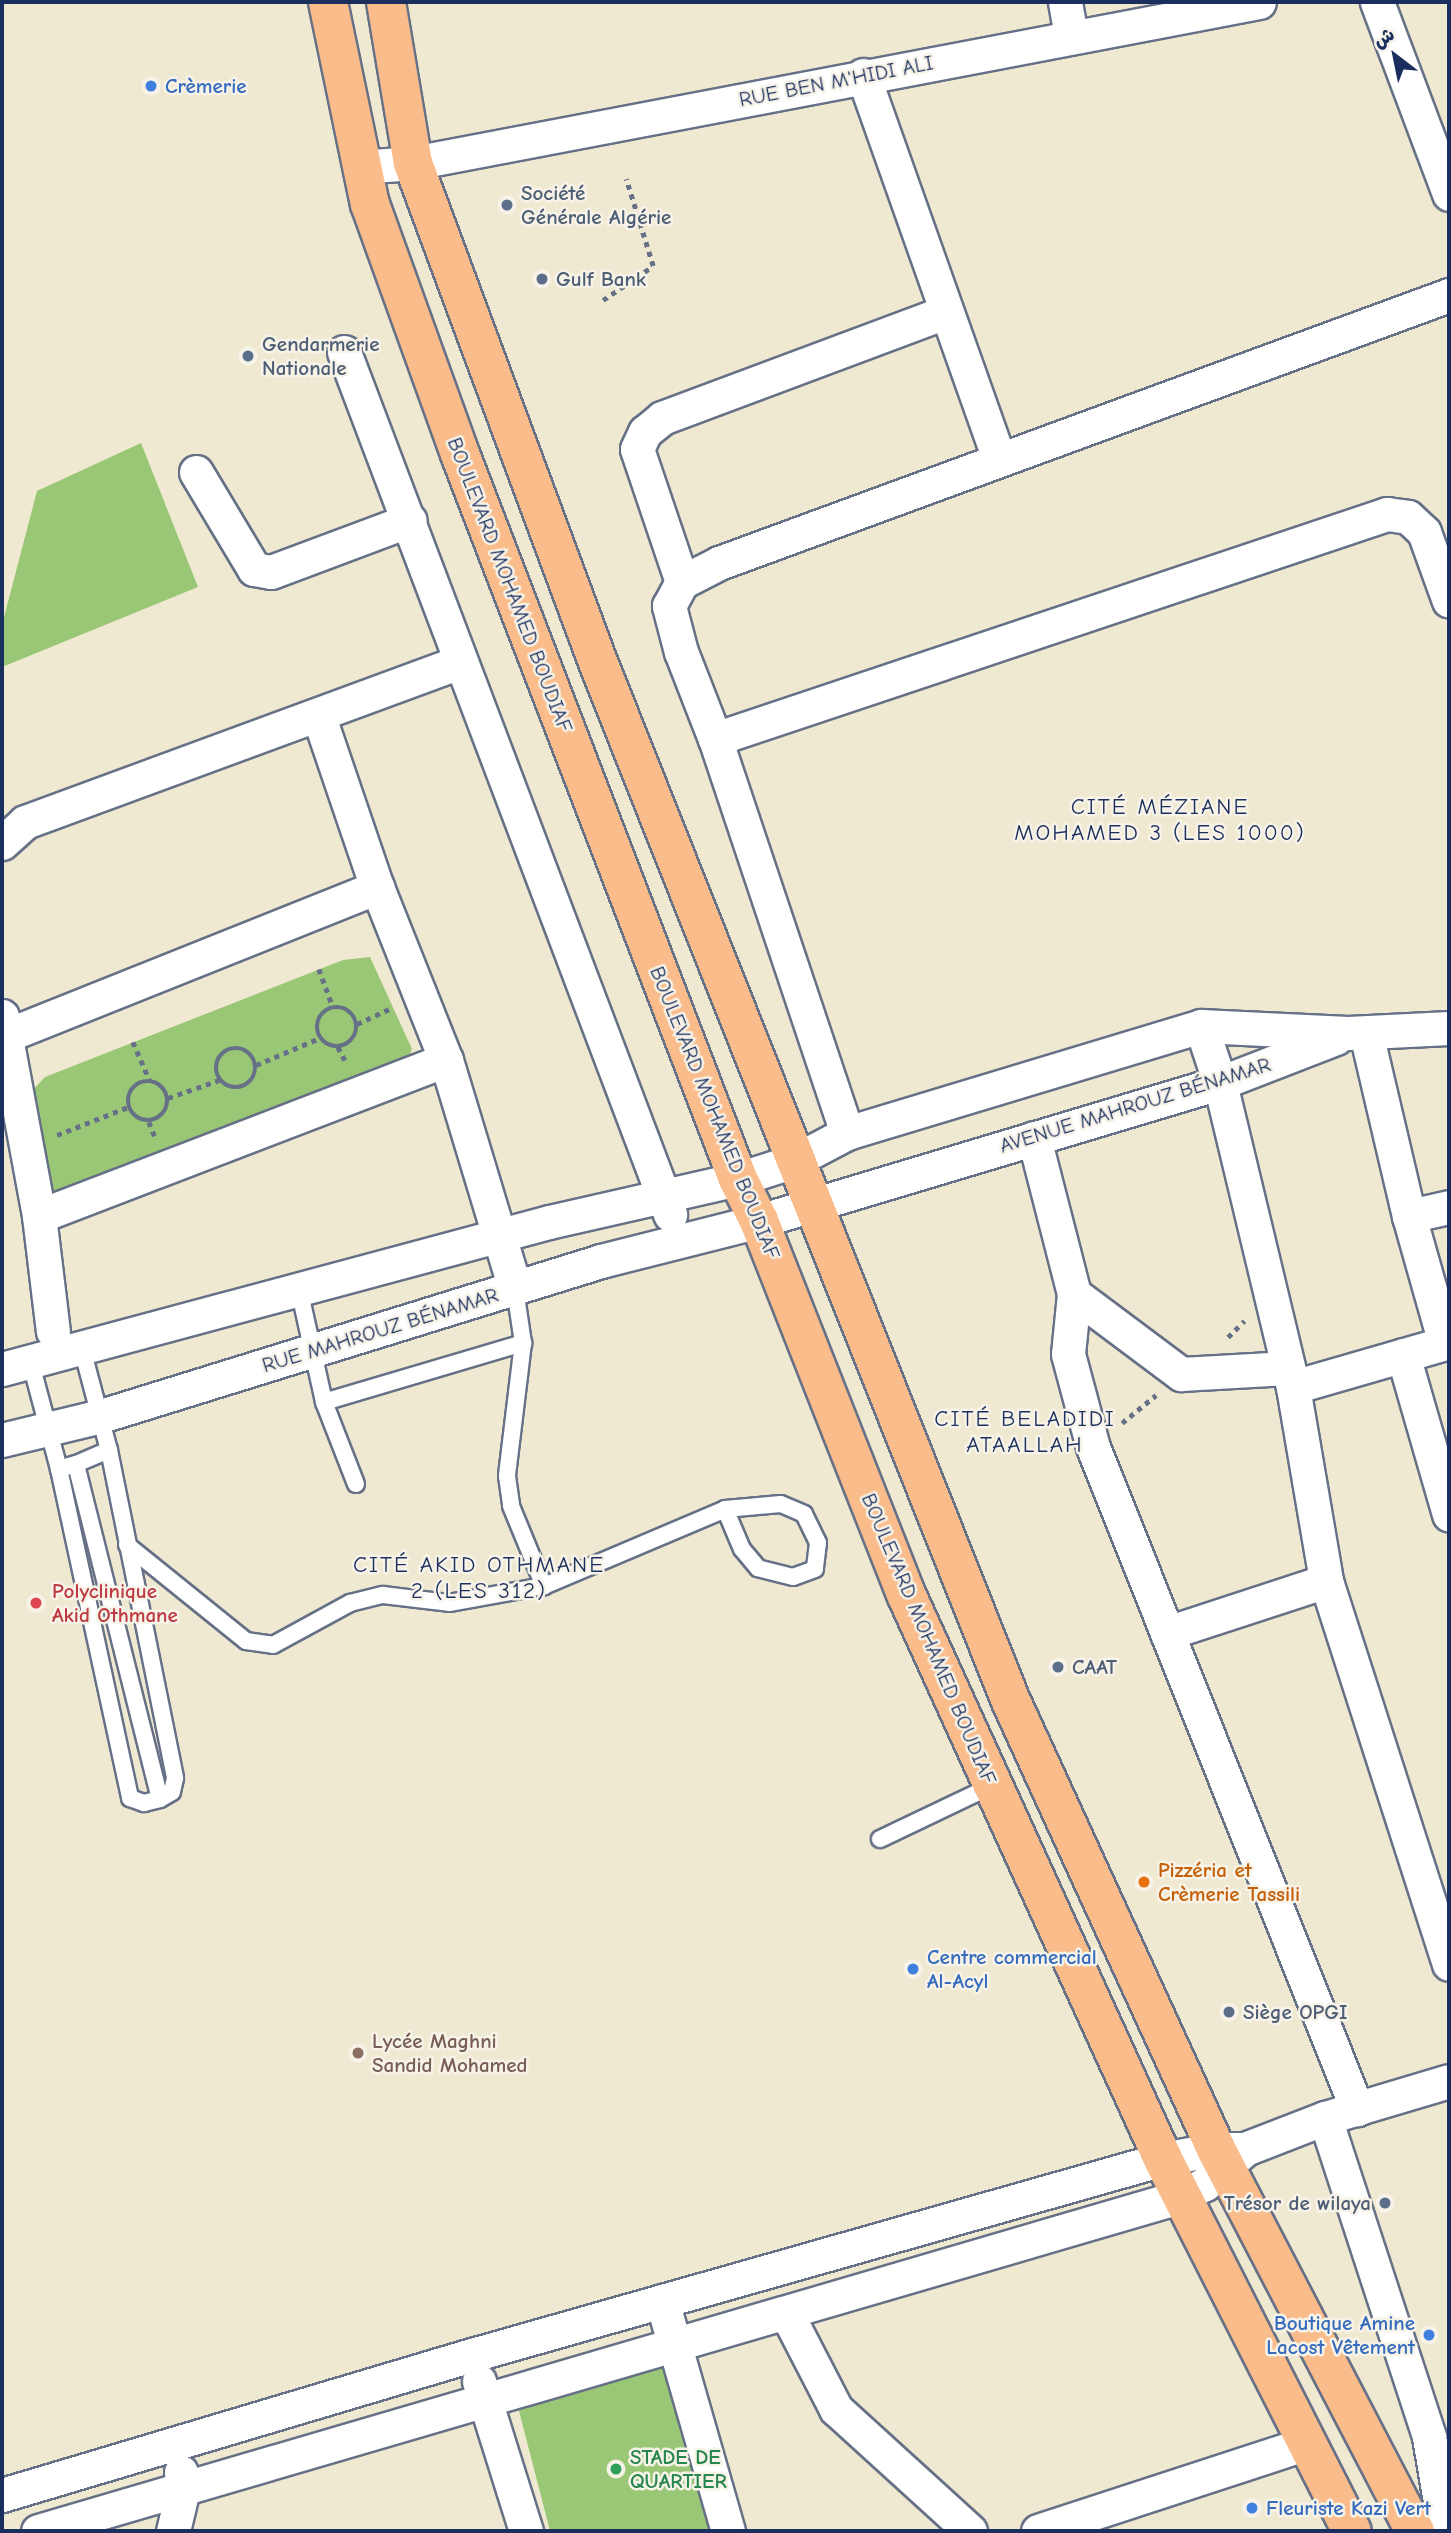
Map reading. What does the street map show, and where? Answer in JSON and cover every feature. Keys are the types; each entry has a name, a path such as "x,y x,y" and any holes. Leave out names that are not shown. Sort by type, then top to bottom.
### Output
{"main road":[{"name":"BOULEVARD MOHAMED BOUDIAF","path":"328,2 360,167 460,454 738,1179 759,1221 906,1594 1163,2159 1352,2531"},
{"path":"386,2 414,163 596,657 744,1024 810,1205 1010,1699 1229,2156 1415,2531"}],"street":[{"path":"1065,2 1070,36"},
{"name":"RUE BEN M'HIDI ALI","path":"360,167 414,163 863,75 1259,2"},
{"path":"1377,2 1449,194"},
{"path":"863,75 999,458"},
{"path":"847,1133 715,739 681,652 669,606 682,582 719,562 1449,295"},
{"path":"682,582 637,449 645,432 662,418 946,312"},
{"path":"344,352 666,1195 677,1242"},
{"path":"196,472 254,569 271,572 410,520"},
{"path":"715,739 1387,514 1408,517 1424,532 1449,601"},
{"path":"2,843 25,822 319,717 461,662"},
{"path":"319,717 377,887 446,1060 515,1289"},
{"path":"53,1331 38,1216 3,1026 377,887"},
{"path":"1201,1026 1220,1083 1290,1378 1326,1581 1449,1964"},
{"name":"AVENUE MAHROUZ BÉNAMAR","path":"738,1179 794,1161 847,1133 1201,1026 1357,1033"},
{"path":"1074,1294 1181,1374 1290,1378 1403,1355 1447,1342 1357,1033 1449,1028"},
{"name":"AVENUE MAHROUZ BÉNAMAR","path":"759,1221 1220,1083 1357,1033"},
{"path":"38,1216 446,1060"},
{"path":"1034,1138 1074,1294 1068,1354 1093,1447 1357,2109"},
{"path":"15,1365 499,1237 738,1179"},
{"path":"1409,1216 1449,1207"},
{"name":"RUE MAHROUZ BÉNAMAR","path":"2,1440 101,1416 515,1289 759,1221"},
{"path":"1403,1355 1449,1514"},
{"path":"1167,1633 1326,1581"},
{"path":"2,2495 472,2355 1163,2159 1229,2156 1325,2119 1449,2081"},
{"path":"1325,2119 1439,2434 1445,2531"},
{"path":"38,2531 676,2347 1182,2196 1229,2156"},
{"path":"1093,2179 1107,2219"},
{"path":"662,2301 729,2531"},
{"path":"788,2314 836,2409 970,2531"},
{"path":"472,2355 526,2531"},
{"path":"1038,2531 1307,2443"},
{"path":"172,2445 183,2489 173,2531"},
{"path":"123,2460 136,2503 163,2531"}],"lane":[{"path":"299,1289 309,1351 324,1402 356,1484"},
{"path":"515,1289 523,1343 507,1476 511,1506 544,1586"},
{"path":"53,1331 84,1346 109,1450 175,1778 172,1791 159,1799 144,1803 130,1798 49,1430 15,1365 53,1331"},
{"path":"324,1402 523,1343"},
{"path":"59,1469 109,1450"},
{"path":"76,1464 159,1799"},
{"path":"127,1545 219,1623 257,1646 273,1645 350,1603 383,1595 449,1602 544,1586 725,1509 781,1504 804,1514 818,1543 815,1569 793,1577 758,1568 742,1549 725,1509"},
{"path":"880,1839 992,1786"}],"path":[{"path":"603,300 653,266 626,180"},
{"path":"319,969 333,1007"},
{"path":"333,1007 346,1008 357,1024 355,1037 345,1046 331,1046 320,1038 318,1019 333,1007"},
{"path":"357,1024 393,1007"},
{"path":"256,1065 320,1038"},
{"path":"133,1042 150,1081 162,1087 168,1098"},
{"path":"245,1049 256,1065 254,1078 244,1087 231,1088 219,1080 217,1060 226,1050 245,1049"},
{"path":"150,1081 132,1088 128,1107 136,1118 149,1122 161,1116 168,1098 219,1080"},
{"path":"52,1136 128,1107"}],"green space":[{"path":"141,443 198,587 2,667 2,625 37,491"},
{"path":"370,957 412,1049 404,1069 67,1200 49,1190 30,1093 45,1077 343,960"},
{"name":"STADE DE QUARTIER","path":"669,2361 716,2531 550,2531 518,2407"}],"place":[{"name":"Crèmerie","path":"151,86"},
{"name":"Société Générale Algérie","path":"507,205"},
{"name":"Gulf Bank","path":"542,279"},
{"name":"Gendarmerie Nationale","path":"248,356"},
{"name":"Polyclinique Akid Othmane","path":"36,1603"},
{"name":"CAAT","path":"1058,1667"},
{"name":"Pizzéria et Crèmerie Tassili","path":"1144,1882"},
{"name":"Centre commercial Al-Acyl","path":"913,1969"},
{"name":"Siège OPGI","path":"1229,2012"},
{"name":"Lycée Maghni Sandid Mohamed","path":"358,2053"},
{"name":"Trésor de wilaya","path":"1385,2203"},
{"name":"Boutique Amine Lacost Vêtement","path":"1429,2335"},
{"name":"STADE DE QUARTIER","path":"616,2469"},
{"name":"Fleuriste Kazi Vert","path":"1252,2508"}],"district":[{"name":"CITÉ MÉZIANE MOHAMED 3 (LES 1000)","path":"1160,820"},
{"name":"CITÉ BELADIDI ATAALLAH","path":"1025,1432"},
{"name":"CITÉ AKID OTHMANE 2 (LES 312)","path":"479,1578"}]}
